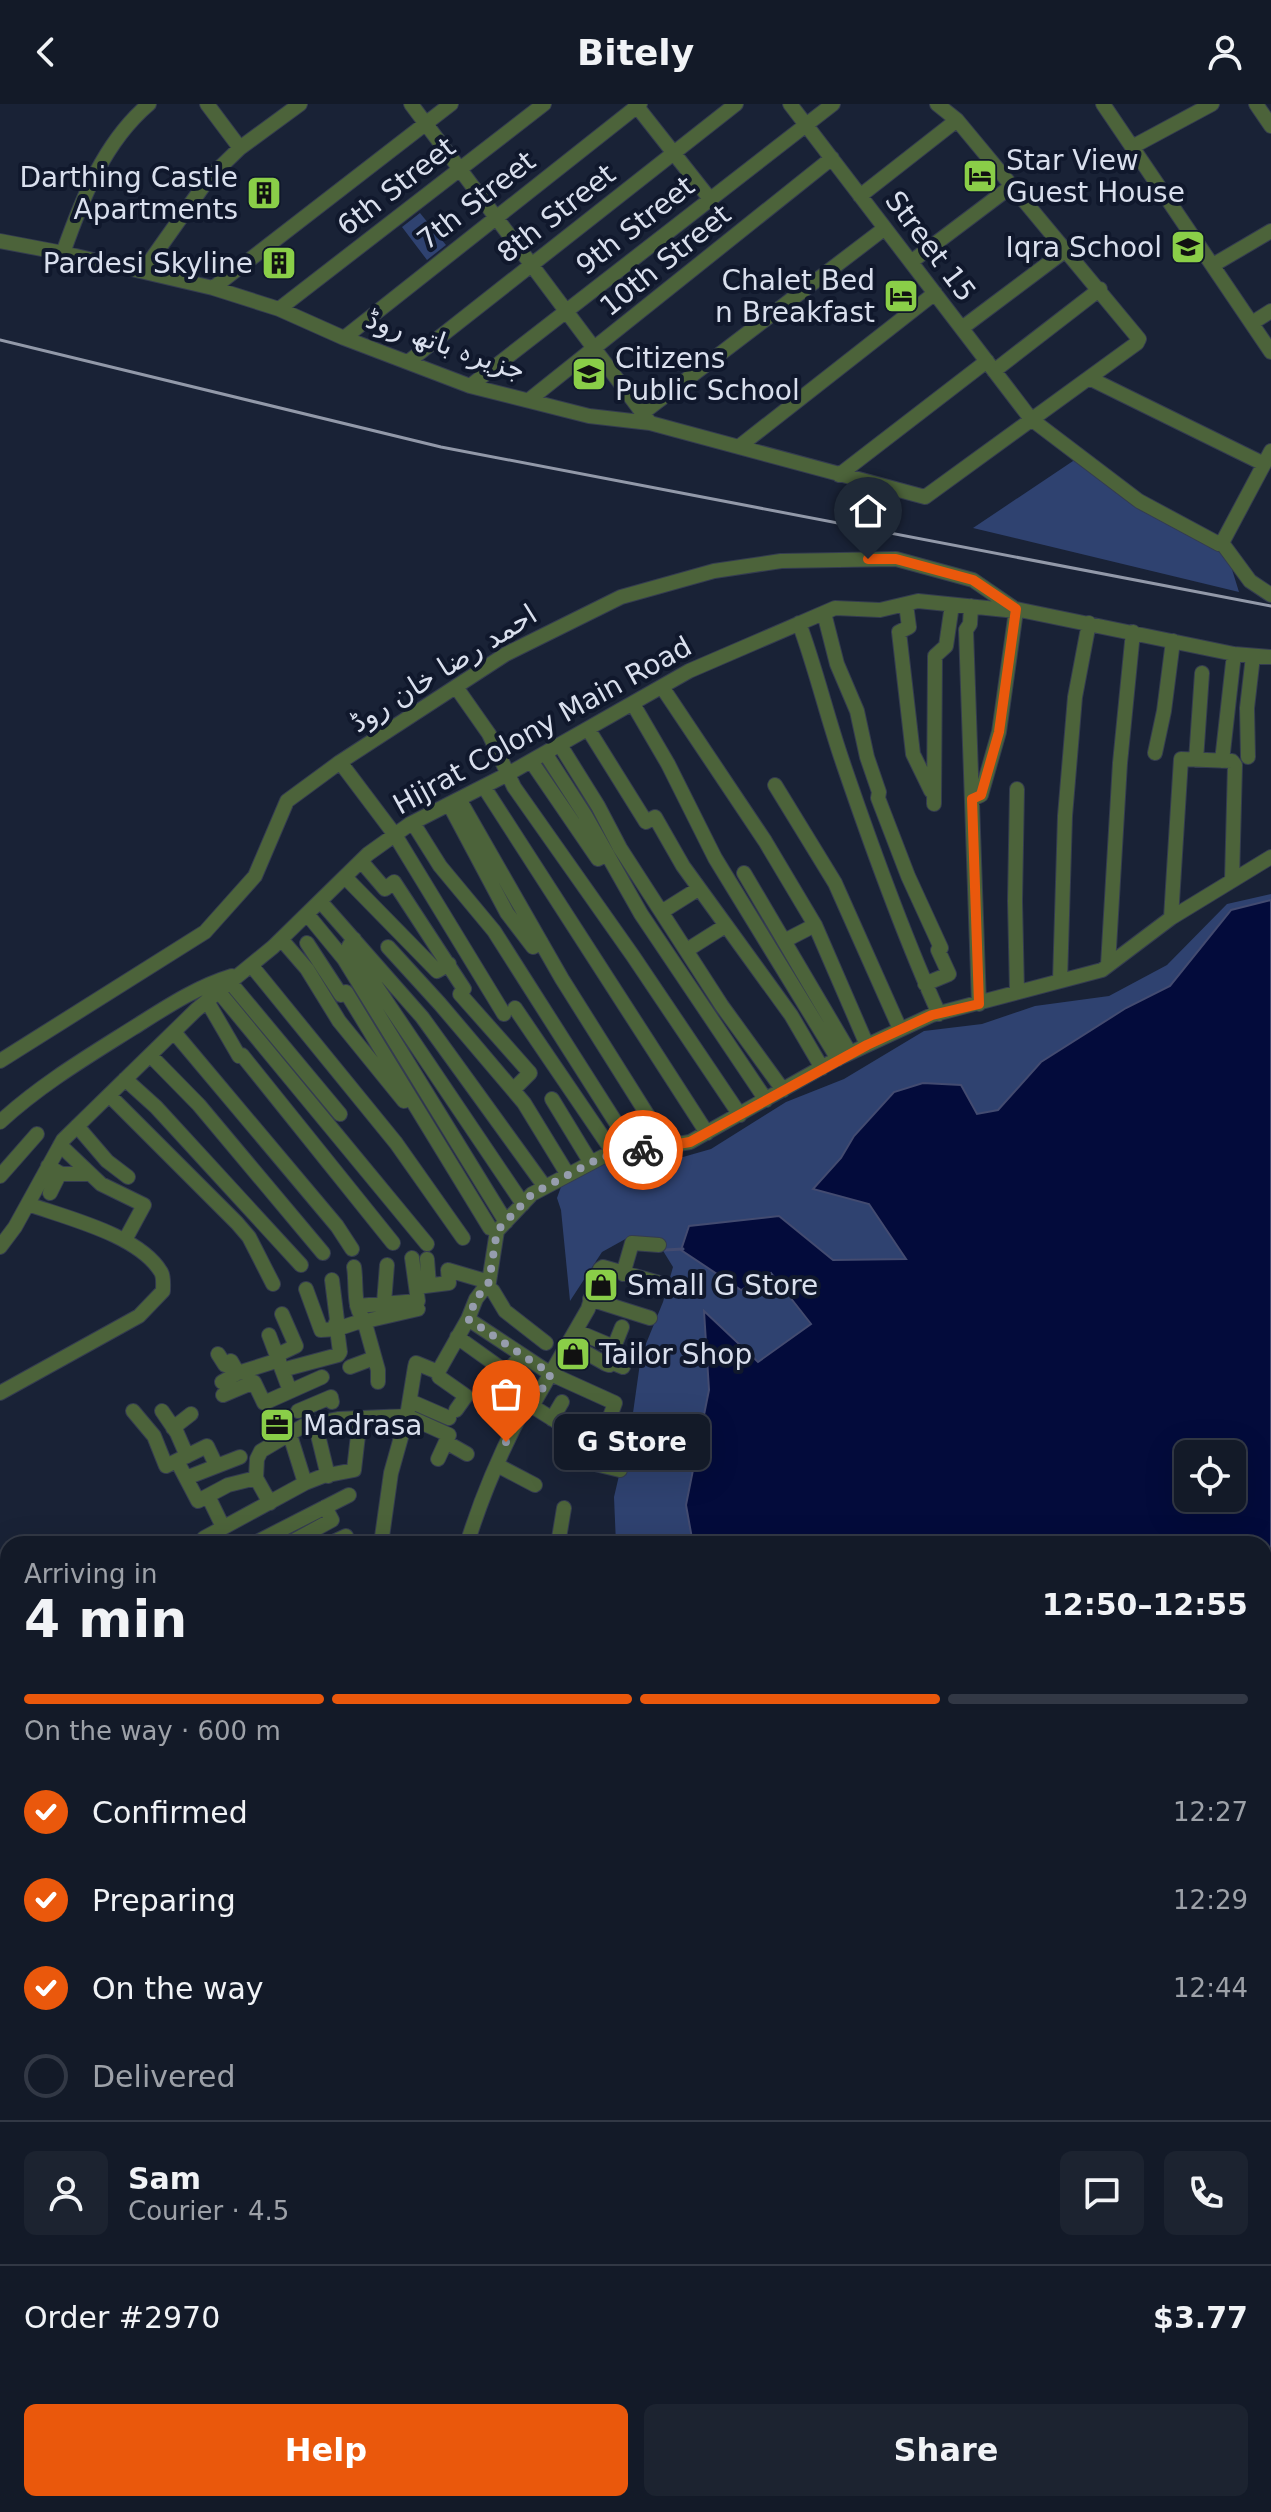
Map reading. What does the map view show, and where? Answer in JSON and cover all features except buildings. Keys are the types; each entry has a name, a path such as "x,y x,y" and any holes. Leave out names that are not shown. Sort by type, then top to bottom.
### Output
{"street":[{"path":"63,253 80,205 105,157 123,131 149,104"},
{"path":"207,104 240,148"},
{"path":"143,271 197,193 240,148 300,104"},
{"path":"411,104 647,417 885,228"},
{"path":"213,288 451,104"},
{"name":"6th Street","path":"279,309 544,104"},
{"name":"8th Street","path":"408,362 736,104"},
{"name":"Street 15","path":"790,104 1031,419 1139,501 1222,543"},
{"name":"9th Street","path":"470,386 833,104"},
{"path":"937,104 957,120 1013,185 1139,339 1031,419"},
{"path":"1103,104 1271,352"},
{"path":"1132,147 1212,104"},
{"path":"1256,104 1271,126"},
{"path":"637,105 710,199"},
{"name":"7th Street","path":"344,338 637,105"},
{"path":"860,196 957,120"},
{"name":"10th Street","path":"529,400 832,158"},
{"path":"911,262 1013,185"},
{"path":"1213,265 1271,231"},
{"name":"جزیرہ باتھ روڈ","path":"0,241 213,288 279,309 344,338 470,386 589,416 647,417 839,475 925,497 1031,419"},
{"path":"962,328 1066,250"},
{"path":"839,475 1100,289"},
{"path":"741,445 935,293"},
{"path":"1252,323 1271,311"},
{"path":"1089,378 1266,468 1222,543 1250,581 1271,595"},
{"name":"احمد رضا خان روڈ","path":"0,1061 205,932 255,876 287,801 340,762 506,654 621,597 714,571 768,563 896,559 973,580 1016,610"},
{"name":"Hijrat Colony Main Road","path":"0,1247 54,1169 60,1145 77,1126 174,1032 281,939 361,861 413,823 508,774 689,671 835,608 880,610 918,601 1016,610 1234,654 1271,657"},
{"path":"906,604 909,625 899,632 913,754 934,799 935,656 946,646 952,605"},
{"path":"971,606 970,624 966,630 979,1004"},
{"path":"972,799 981,795 999,732 1016,610"},
{"path":"824,613 837,664 857,711 878,798 949,974 925,984"},
{"path":"799,623 842,762 884,879 939,1014"},
{"path":"1060,981 1068,772 1075,697 1089,623"},
{"path":"1108,965 1120,763 1133,632"},
{"path":"1155,753 1173,641"},
{"path":"1222,761 1234,654"},
{"path":"1248,757 1247,708 1253,656"},
{"path":"1196,760 1202,673"},
{"path":"456,687 480,717 500,752 514,787 740,1115"},
{"path":"662,687 765,841 815,925 867,1045"},
{"path":"633,704 668,764 715,858 844,1056"},
{"path":"588,729 646,822 655,817 698,889 791,1015 822,1068"},
{"path":"560,745 620,848 722,1006 783,1090"},
{"path":"545,753 641,914 766,1100"},
{"path":"1171,918 1179,760 1232,761 1235,765 1232,880"},
{"path":"531,761 598,859 607,854"},
{"path":"340,762 395,835 510,1011 615,1155"},
{"path":"775,785 835,883 900,1029"},
{"path":"484,787 707,1133"},
{"path":"1017,789 1017,992"},
{"path":"454,802 507,913 533,947 541,942 667,1146"},
{"path":"413,823 440,866 494,931 634,1151"},
{"path":"493,1231 506,1222 532,1194 602,1157 690,1142 844,1056 900,1029 939,1014 1102,970 1171,918 1271,857"},
{"path":"361,861 385,889 394,882 464,989 460,994 530,1073 513,1090"},
{"path":"744,873 784,941 844,1056"},
{"path":"345,877 437,971 449,964"},
{"path":"663,911 698,889"},
{"path":"320,901 422,1017 545,1187"},
{"path":"307,914 344,959 506,1222"},
{"path":"784,941 815,925"},
{"path":"687,950 725,926"},
{"path":"281,939 307,969 339,1021 408,1107 413,1103"},
{"path":"355,939 349,946 523,1204"},
{"path":"270,1503 256,1478 257,1459 261,1451 309,1424 409,1408 453,1414 466,1396 439,1377 438,1372 476,1299 488,1283 493,1231 346,992 341,995 307,943"},
{"path":"388,947 524,1103 568,1175"},
{"path":"229,983 340,1114"},
{"path":"229,983 239,1056 242,1055 393,1243"},
{"path":"229,983 422,1254 423,1286 418,1301 384,1303 335,1329 321,1330 306,1289"},
{"path":"0,1122 19,1104 79,1062 204,985 229,983 396,1143 463,1238"},
{"path":"174,1032 311,1195 352,1249"},
{"path":"150,1055 199,1105 323,1253"},
{"path":"125,1079 156,1107 301,1265"},
{"path":"109,1095 237,1223 249,1237 273,1284"},
{"path":"552,1099 591,1163"},
{"path":"77,1126 107,1161 128,1177"},
{"path":"0,1176 37,1134"},
{"path":"60,1145 101,1184 144,1205 125,1240"},
{"path":"50,1193 54,1169 89,1174"},
{"path":"0,1393 139,1316 163,1291 162,1274 143,1253 125,1240 28,1204"},
{"path":"623,1274 632,1243 659,1245"},
{"path":"384,1303 387,1265"},
{"path":"354,1267 361,1313 378,1382"},
{"path":"470,1536 497,1465 529,1404 573,1337 603,1267 663,1284"},
{"path":"423,1286 449,1283 448,1270 488,1283 505,1311 546,1343"},
{"path":"322,1377 264,1403 254,1382 223,1388 238,1373 279,1362 338,1355 332,1280"},
{"path":"590,1299 650,1318"},
{"path":"361,1313 418,1309"},
{"path":"279,1362 296,1346 282,1314"},
{"path":"468,1319 551,1374 615,1403 608,1422 595,1435 584,1427 564,1449"},
{"path":"573,1337 614,1347 622,1327"},
{"path":"269,1335 287,1393 309,1424 328,1476"},
{"path":"457,1337 506,1372"},
{"path":"573,1337 606,1364 611,1362 623,1367"},
{"path":"218,1354 225,1365 231,1361 238,1373"},
{"path":"498,1407 485,1397 521,1356"},
{"path":"350,1367 374,1358"},
{"path":"382,1536 391,1473 409,1408 416,1363 438,1372"},
{"path":"520,1387 515,1395 589,1442 579,1460 620,1470"},
{"path":"298,1411 331,1397 332,1402"},
{"path":"552,1419 562,1402"},
{"path":"409,1408 449,1435 438,1459"},
{"path":"133,1411 154,1436 166,1466 207,1446 216,1465"},
{"path":"162,1411 173,1428 186,1478 198,1501 228,1485 256,1478"},
{"path":"173,1428 191,1414"},
{"path":"208,1536 301,1486 354,1470 360,1418"},
{"path":"290,1435 304,1503"},
{"path":"446,1442 467,1454"},
{"path":"186,1478 240,1457"},
{"path":"497,1465 535,1485"},
{"path":"269,1536 349,1495"},
{"path":"208,1496 223,1536"},
{"path":"303,1536 332,1520 325,1507"},
{"path":"559,1536 564,1508"},
{"path":"249,1514 256,1536"}],"shaded area":[{"path":"420,213 446,245 427,260 402,227"},
{"path":"1076,459 1226,550 1239,592 973,528"},
{"path":"1271,894 1271,900 1230,910 1170,986 1126,1008 1041,1062 998,1110 854,1136 841,1158 813,1189 869,1204 907,1259 833,1260 779,1216 771,1273 811,1325 759,1362 704,1312 709,1390 686,1505 692,1536 616,1536 614,1497 632,1420 641,1356 663,1302 673,1267 657,1241 629,1237 602,1252 570,1301 561,1210 557,1198 562,1184 609,1161 676,1159 711,1149 786,1102 844,1079 924,1031 982,1024 1035,1006 1109,996 1167,965 1227,904"},
{"path":"1271,900 1271,1536 692,1536 686,1505 709,1390 704,1311 758,1362 811,1324 771,1273 741,1290 681,1250 689,1226 779,1216 833,1260 906,1259 869,1204 813,1189 841,1158 854,1136 894,1092 923,1083 961,1085 977,1114 998,1110 1041,1062 1126,1008 1170,986 1231,910"}],"waterway":[{"path":"665,1250 683,1249"}],"railway":[{"path":"0,340 441,447 1271,606"}],"way so far":[{"path":"506,1442 527,1402 532,1406 551,1374 468,1319 476,1299 489,1282 497,1231 532,1194 602,1157 643,1150"}],"place":[{"name":"Star View Guest House","path":"980,176"},
{"name":"Darthing Castle Apartments","path":"264,193"},
{"name":"Iqra School","path":"1188,247"},
{"name":"Pardesi Skyline","path":"279,263"},
{"name":"Chalet Bed n Breakfast","path":"901,296"},
{"name":"Citizens Public School","path":"589,374"},
{"name":"Small G Store","path":"601,1285"},
{"name":"Tailor Shop","path":"573,1354"},
{"name":"Madrasa","path":"277,1425"},
{"name":"G Store","path":"506,1442"}],"route":[{"path":"643,1150 690,1142 835,1060 932,1015 979,1004 972,799 981,795 999,732 1016,609 973,580 896,559 868,559"}]}
